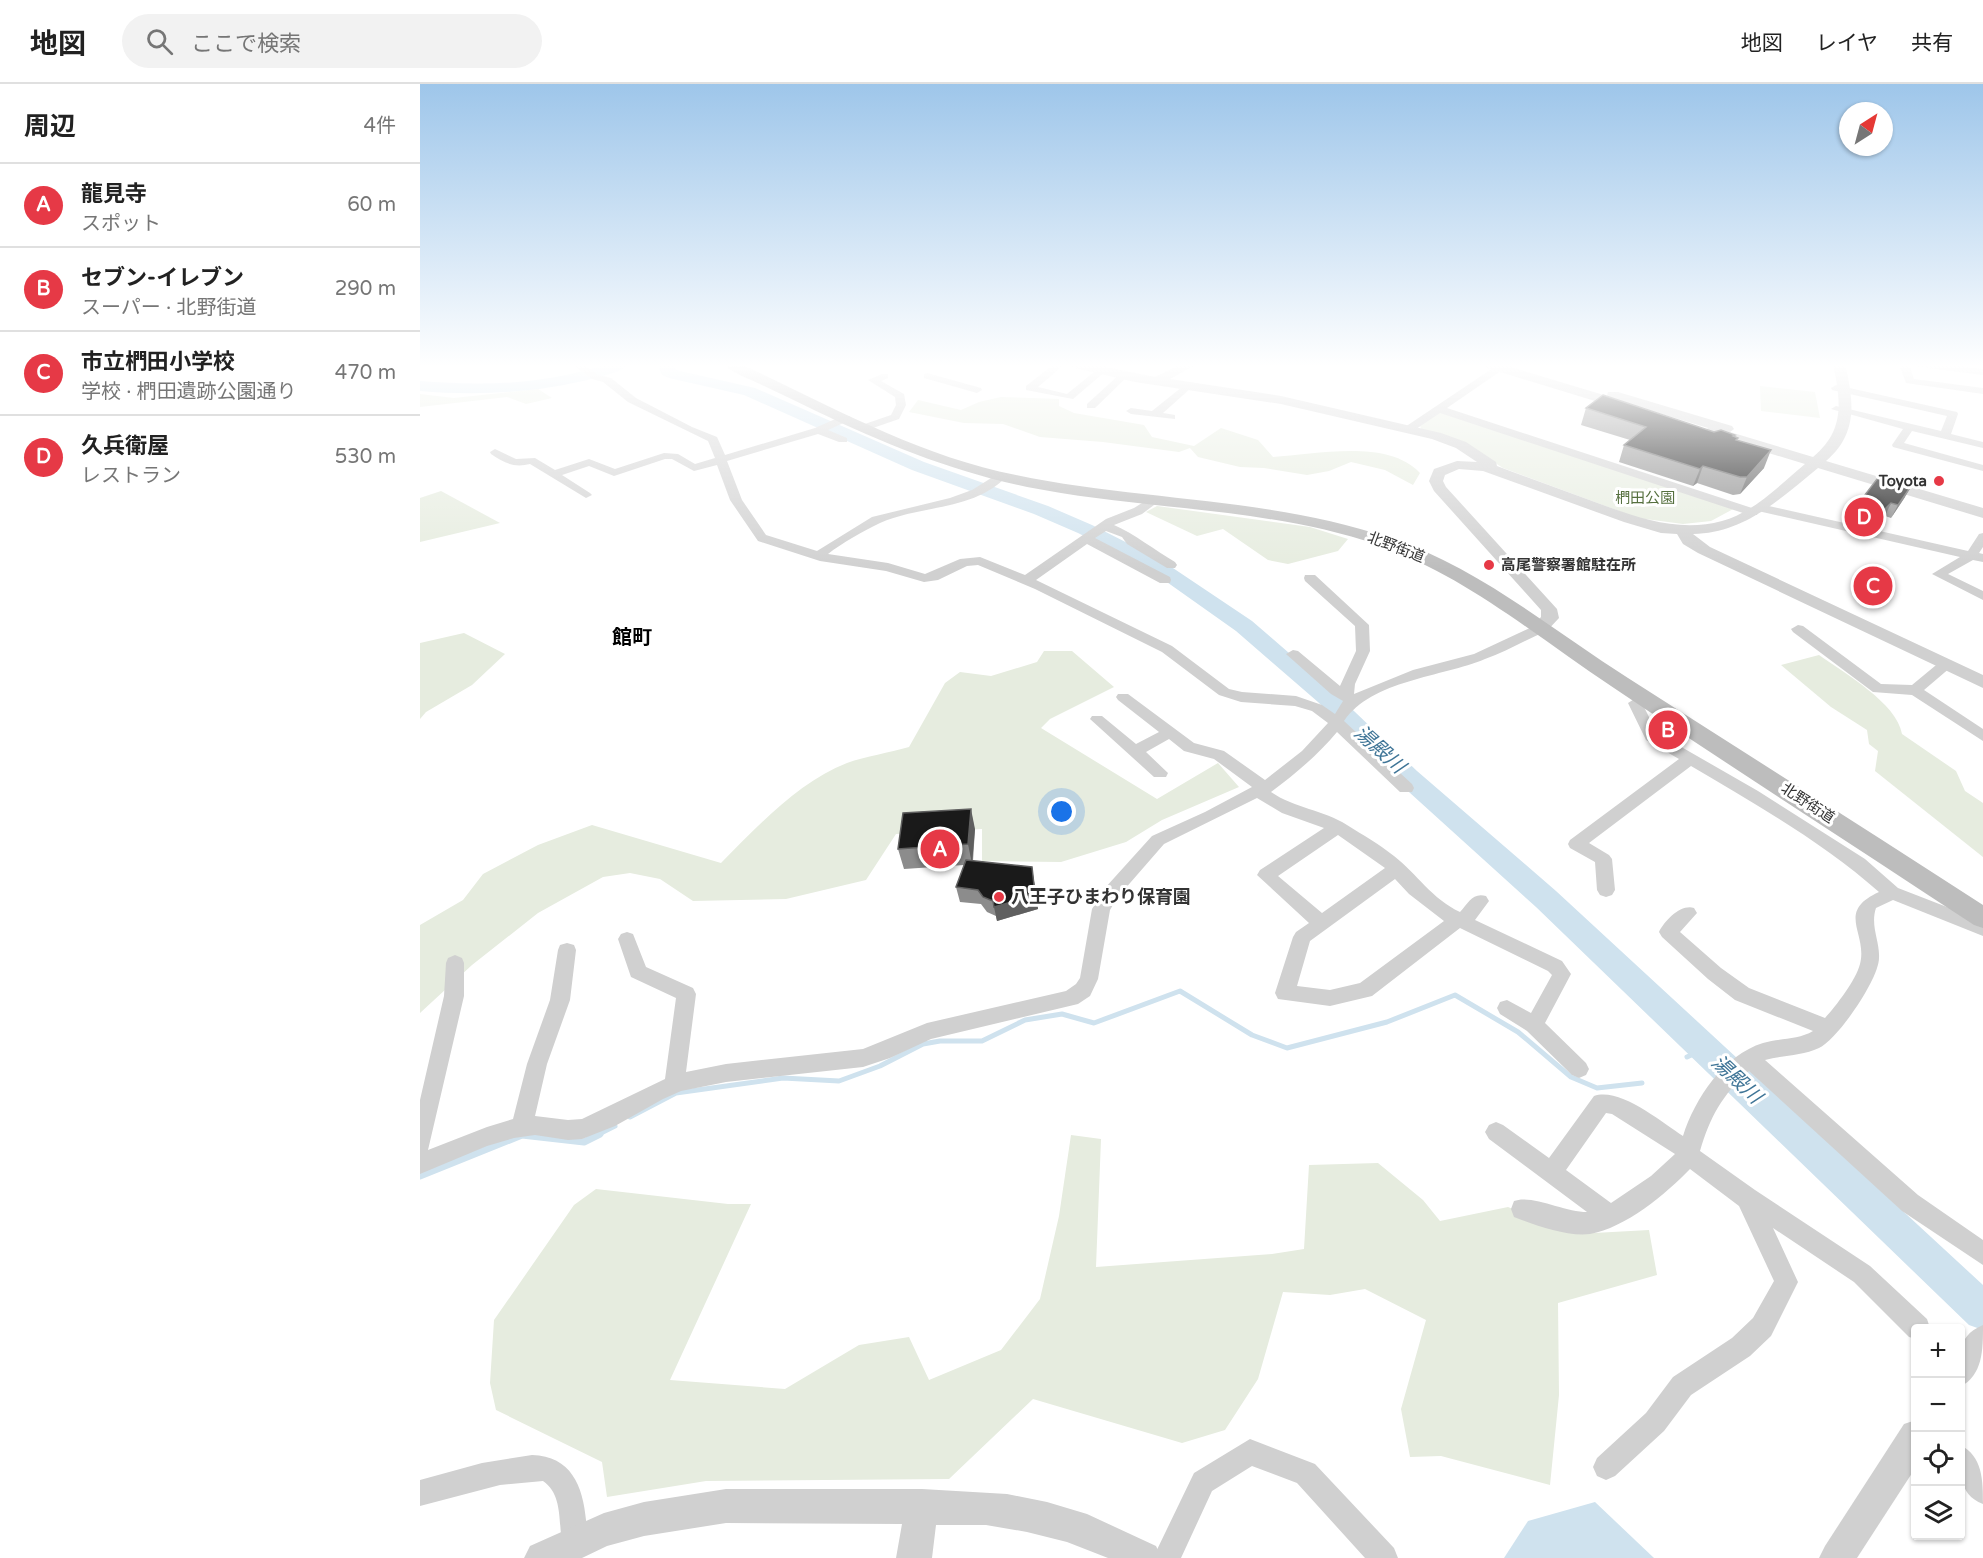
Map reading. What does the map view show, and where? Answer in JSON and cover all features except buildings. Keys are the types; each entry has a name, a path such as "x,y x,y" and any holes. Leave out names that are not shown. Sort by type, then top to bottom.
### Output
{"main road":[{"name":"北野街道","path":"879,433 994,481 1041,485 1292,518 1375,538 1414,553 1455,573 1983,918"}],"street":[{"path":"698,433 715,442 736,500 760,536 768,540 808,551 820,557 888,567 924,578 933,577 964,562 974,560 1027,580 1167,649 1224,692 1241,697 1296,700 1317,708 1344,709"},
{"path":"554,474 589,462 614,473 664,456 674,456 694,468 808,433"},
{"path":"828,433 843,440"},
{"path":"1423,433 1456,442 1500,471"},
{"path":"1514,433 1756,510 1978,556"},
{"path":"1727,433 1983,506"},
{"path":"420,1164 508,1130 531,1125 558,1130 579,1130 602,1122 653,1093 674,1084 706,1076 863,1058 936,1029 1071,998 1083,990 1089,979 1101,909 1111,893 1153,846 1172,832 1211,816 1262,790 1294,767 1344,709 1359,697 1418,673 1479,657 1539,628 1550,618 1549,609 1448,498 1436,481 1441,471 1457,465 1478,465 1640,523 1683,530 1708,530 1728,525 1756,510 1832,449 1837,433"},
{"path":"1905,433 1897,445 1983,468"},
{"path":"1936,433 1983,445"},
{"path":"495,452 513,463 522,464 531,460 586,495"},
{"path":"1818,460 1983,513"},
{"path":"820,557 824,551 876,520 953,501 976,492 994,481"},
{"path":"1027,580 1103,527 1138,511 1154,500"},
{"path":"1103,527 1126,534 1131,541 1171,565"},
{"path":"1683,530 1689,541 1704,550 1983,682"},
{"path":"1978,556 1983,537"},
{"path":"1089,538 1164,580"},
{"path":"1978,556 1938,574 1983,596"},
{"path":"1310,578 1362,625 1363,653 1345,689 1344,709"},
{"path":"1798,629 1878,689 1915,690 1983,736"},
{"path":"1293,654 1336,691 1344,709 1406,788"},
{"path":"1915,690 1946,664"},
{"path":"1122,697 1189,747 1219,755 1280,807 1316,816 1338,827 1397,868 1432,903 1460,921 1555,966 1562,974 1534,1025"},
{"path":"1644,698 1635,703 1651,736 1752,795 1859,864 1892,893 1983,929"},
{"path":"1097,719 1160,773"},
{"path":"1136,751 1170,732"},
{"path":"1606,890 1603,859 1576,844 1690,759"},
{"path":"1320,922 1266,875 1338,827"},
{"path":"1854,833 1859,864"},
{"path":"1397,868 1302,937 1285,993 1330,998 1365,990 1460,921 1480,901"},
{"path":"1522,1209 1575,1222 1592,1223 1650,1191 1689,1153 1702,1114 1723,1084 1749,1059 1778,1048 1815,1041 1837,1020 1869,968 1871,960 1863,927 1866,909 1869,904 1892,893"},
{"path":"1688,913 1668,932 1739,993 1766,1006 1796,1014 1827,1028"},
{"path":"627,939 638,972 686,994 674,1084"},
{"path":"522,1127 537,1064 560,1000 567,950"},
{"path":"420,1145 454,996 455,963"},
{"path":"1507,1008 1534,1025 1579,1069"},
{"path":"1749,1059 1910,1203 1983,1254"},
{"path":"1552,1172 1601,1103 1616,1105 1689,1153 1747,1198 1862,1275 1913,1324"},
{"path":"1496,1132 1609,1215"},
{"path":"1606,1467 1655,1422 1682,1386 1741,1347 1762,1327 1786,1282 1747,1198"},
{"path":"1965,1365 1983,1340"},
{"path":"1837,1558 1911,1444"},
{"path":"1167,1558 1203,1482 1250,1452 1306,1473 1384,1558"},
{"path":"1965,1465 1983,1491"},
{"path":"420,1493 444,1485 525,1468 541,1468 554,1472 564,1481 569,1496 575,1543"},
{"path":"542,1558 604,1530 644,1519 726,1506 986,1508 1045,1517 1101,1537 1144,1558"},
{"path":"914,1558 922,1506"}],"green space":[{"path":"1028,433 1149,433 1152,437 1194,446 1214,433 1236,433 1258,440 1273,457 1329,452 1370,452 1389,455 1406,462 1420,473 1413,485 1385,470 1351,462 1329,471 1307,475 1264,468 1240,467 1198,457 1190,448 1179,452 1040,437"},
{"name":"椚田公園","path":"1432,433 1512,433 1737,507 1711,521 1683,524 1638,518 1503,468 1466,444"},
{"path":"441,491 500,523 420,542 420,498"},
{"path":"1157,506 1310,527 1348,539 1338,551 1288,564 1268,560 1223,529 1197,536 1146,512"},
{"path":"464,633 505,654 472,685 426,712 420,719 420,643"},
{"path":"1044,651 1072,651 1114,687 1050,719 1041,728 1157,799 1218,763 1239,787 1162,820 1126,842 1061,862 982,861 982,829 896,834 866,880 786,899 693,901 660,879 630,873 603,877 538,913 472,965 420,1013 420,925 463,900 483,874 538,845 592,825 721,863 795,793 829,771 862,758 909,747 945,683 960,672 991,676 1037,662"},
{"path":"1819,655 1880,700 1898,722 1902,734 1956,771 1965,791 1983,803 1983,857 1875,771 1878,751 1869,744 1867,730 1831,707 1781,665"},
{"path":"1071,1135 1101,1139 1096,1267 1272,1254 1304,1249 1309,1165 1378,1163 1423,1200 1440,1221 1508,1207 1565,1230 1594,1233 1649,1230 1657,1275 1558,1303 1559,1395 1550,1485 1441,1456 1410,1457 1401,1409 1426,1320 1365,1289 1330,1295 1283,1292 1258,1379 1225,1430 1182,1443 1033,1399 949,1479 706,1481 607,1497 602,1462 496,1410 490,1383 494,1320 574,1205 596,1189 728,1204 751,1204 670,1380 785,1389 859,1345 909,1337 929,1380 1001,1350 1040,1299 1059,1216"}],"water":[{"path":"1595,1502 1654,1558 1504,1558 1528,1521"}],"waterway":[{"name":"湯殿川","path":"843,433 918,466 1041,510 1085,529 1154,564 1244,626 1326,697 1408,777 1546,899 1983,1311"},
{"path":"630,1117 676,1093 783,1078 839,1081 880,1066 923,1044 940,1041 982,1041 1025,1020 1062,1014 1094,1023 1180,991 1252,1035 1287,1048 1387,1022 1455,995 1518,1032 1571,1077 1597,1088 1642,1083"},
{"path":"1687,1057 1704,1049"},
{"path":"597,1135 615,1126"},
{"path":"420,1176 522,1135 584,1142 600,1134"}],"place":[{"name":"Toyota","path":"1939,481"},
{"name":"久兵衛屋","path":"1864,517"},
{"name":"高尾警察署館駐在所","path":"1489,565"},
{"name":"市立椚田小学校","path":"1873,586"},
{"name":"セブン-イレブン","path":"1668,730"},
{"name":"龍見寺","path":"940,849"},
{"name":"八王子ひまわり保育園","path":"999,897"}],"district":[{"name":"館町","path":"632,637"}]}
